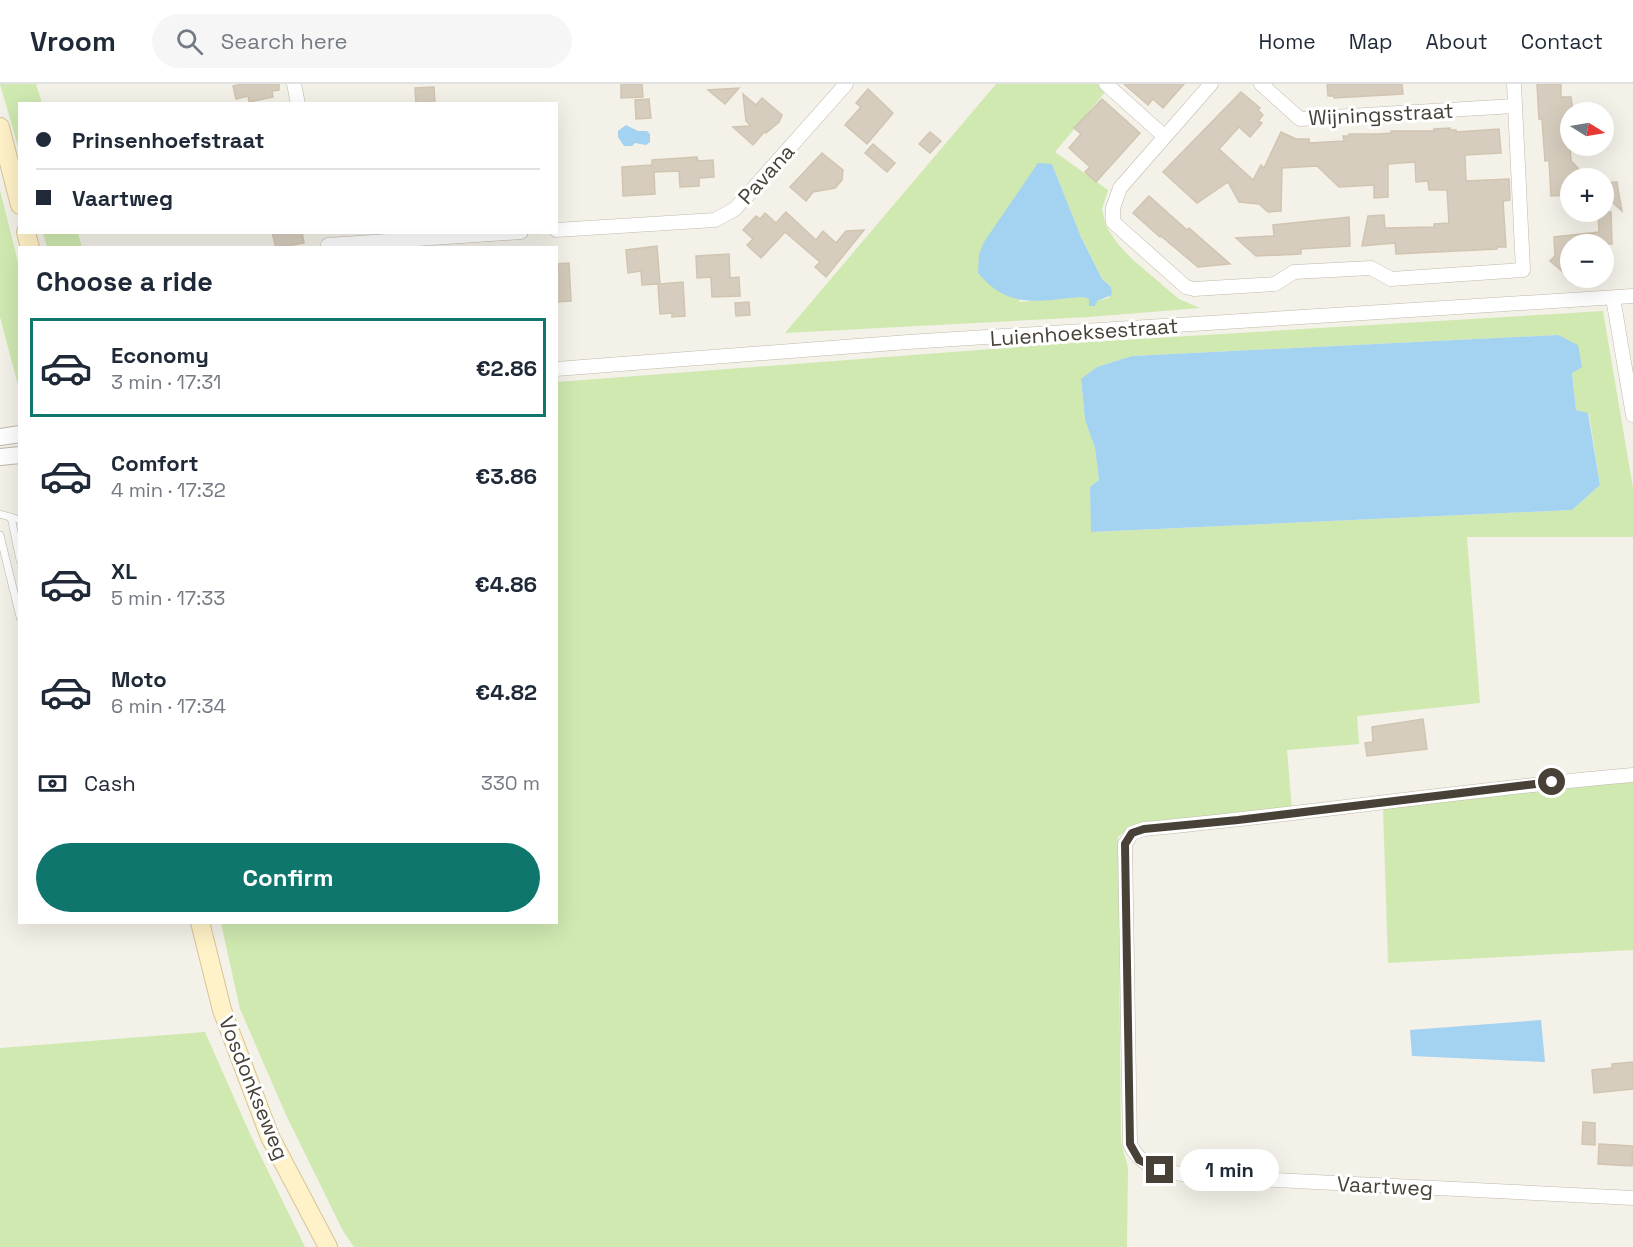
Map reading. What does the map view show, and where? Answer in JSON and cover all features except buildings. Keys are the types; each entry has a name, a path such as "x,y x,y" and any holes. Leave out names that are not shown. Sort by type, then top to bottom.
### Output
{"main road":[{"path":"0,127 18,197"},
{"name":"Vosdonkseweg","path":"200,924 222,1010 270,1137 328,1247"}],"street":[{"path":"294,84 298,102"},
{"name":"Pavana","path":"558,230 715,220 735,209 846,84"},
{"path":"1106,84 1164,136"},
{"path":"1211,84 1120,188 1113,208 1113,222 1186,286 1194,289 1275,284 1294,272 1371,268 1391,279 1523,270 1514,84"},
{"name":"Wijningsstraat","path":"1261,84 1300,119 1514,106"},
{"path":"327,242 482,234"},
{"name":"Luienhoeksestraat","path":"558,369 896,343 1633,296"},
{"path":"1613,297 1633,415"},
{"path":"0,437 18,434"},
{"path":"0,457 18,455"},
{"name":"Vaartweg","path":"1633,775 1532,784 1250,819 1144,829 1132,833 1125,844 1130,1144 1139,1160 1160,1170 1216,1177 1633,1198"}],"lane":[{"path":"0,514 18,519"},
{"path":"11,517 18,550"},
{"path":"0,535 18,609"}],"green space":[{"path":"0,84 36,84 42,102 18,102 18,147"},
{"path":"996,84 1098,84 1106,91 1055,152 1108,190 1102,209 1106,226 1117,243 1133,260 1179,299 1200,308 1089,317 785,333","holes":["1052,164 1081,237 1102,279 1111,287 1109,298 1097,301 1083,297 1019,302"]},
{"path":"0,190 18,262 18,385 0,317"},
{"path":"43,234 78,234 82,246 47,246"},
{"path":"1603,311 1633,488 1633,537 1467,537 1480,703 1357,716 1359,744 1287,750 1292,810 1130,827 1118,837 1121,1142 1128,1167 1127,1247 354,1247 343,1231 287,1117 240,1009 221,924 558,924 558,382 1056,344","holes":["1557,335 1572,373 1576,410 1589,414 1600,485 1572,510 1092,532 1090,487 1099,480 1095,448 1085,420 1081,380 1097,367 1132,356"]},
{"path":"1633,782 1633,950 1388,963 1383,808 1454,797"},
{"path":"205,1032 250,1134 305,1247 0,1247 0,1048"}],"water":[{"path":"626,125 638,131 647,131 650,134 650,142 646,145 635,143 632,146 624,146 618,137 618,131"},
{"path":"1038,163 1052,164 1081,237 1102,279 1111,287 1112,295 1097,301 1095,306 1089,306 1089,299 1083,297 1039,301 1014,298 990,285 978,273 979,254 984,242"},
{"path":"1558,335 1578,345 1582,367 1572,373 1576,410 1588,413 1600,485 1572,510 1091,532 1090,487 1099,480 1095,448 1085,420 1081,379 1097,367 1132,356"},
{"path":"1541,1020 1545,1062 1412,1056 1410,1030"}],"route":[{"path":"1160,1170 1139,1160 1130,1144 1125,844 1132,833 1144,829 1238,820 1552,782"}]}
